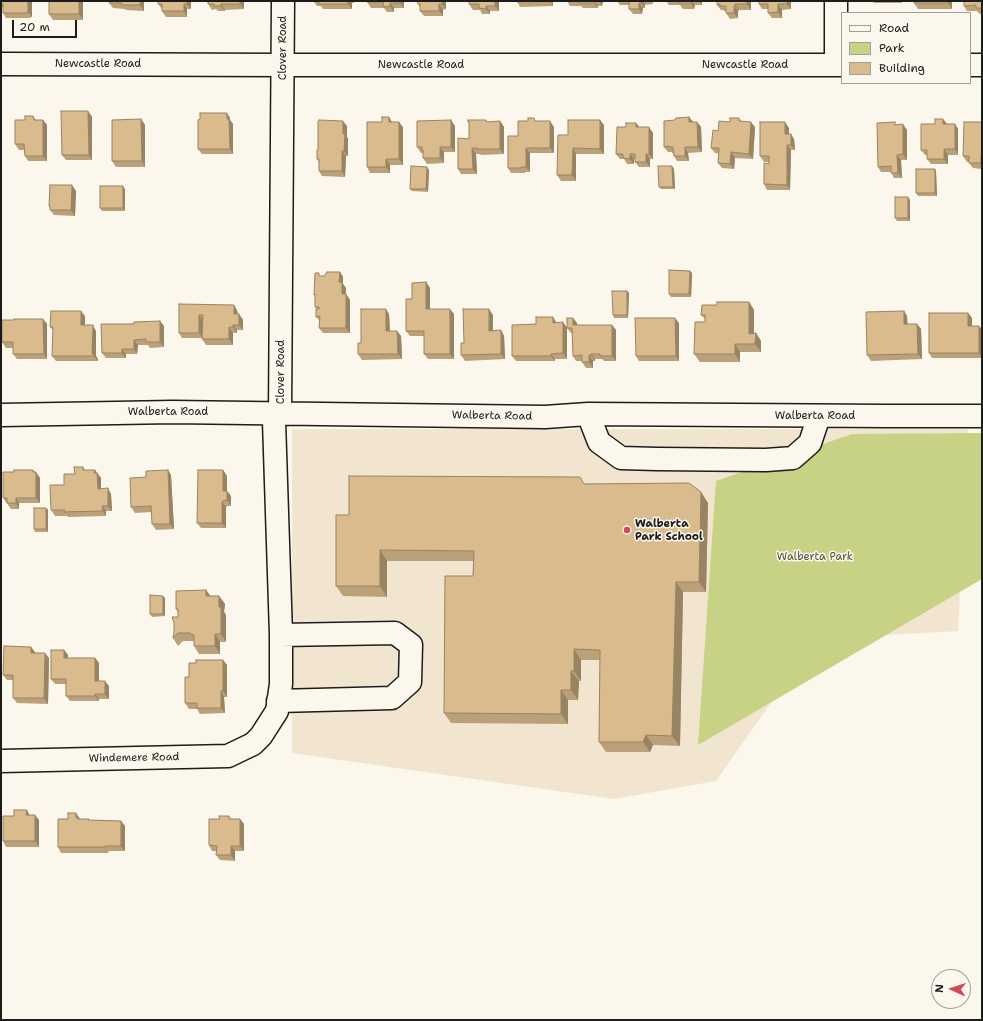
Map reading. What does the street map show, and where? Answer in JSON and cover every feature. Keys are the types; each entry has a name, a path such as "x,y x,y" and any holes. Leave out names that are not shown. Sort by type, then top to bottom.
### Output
{"street":[{"name":"Clover Road","path":"261,736 277,710 281,684 281,635 274,421 280,412 283,1"},
{"path":"836,1 839,65"},
{"name":"Newcastle Road","path":"1,64 283,66 839,65"},
{"path":"971,65 982,65"},
{"name":"Walberta Road","path":"1,415 280,412 545,417 588,414 982,416"},
{"path":"588,414 599,442 622,458 766,460 793,458 810,443 819,416"},
{"path":"278,701 392,698 410,682 411,645 395,634 281,635"},
{"name":"Windemere Road","path":"1,761 228,756 253,744 261,736"}],"shaded area":[{"name":"Walberta Park School","path":"292,429 968,429 958,631 816,639 716,781 614,799 292,753"}],"green space":[{"name":"Walberta Park","path":"982,433 982,579 698,745 716,481 852,434"}],"building":[{"path":"1,1 28,1 28,12 3,13 3,4 1,4"},
{"path":"49,1 79,1 79,14 49,14"},
{"path":"110,1 140,1 140,5 122,5 122,3 109,3"},
{"path":"158,1 187,1 187,4 184,4 184,11 162,11 162,4 158,4"},
{"path":"208,1 240,1 240,4 221,4 221,6 214,6 214,4 208,4"},
{"path":"319,1 348,1 348,4 319,4"},
{"path":"367,1 400,1 400,3 390,3 390,6 384,7 383,2"},
{"path":"417,1 442,1 442,4 439,4 439,11 420,11 420,4 418,4"},
{"path":"469,1 495,1 495,6 486,6 486,9 479,8 479,4 469,4"},
{"path":"579,1 594,1 594,3 579,3"},
{"path":"629,1 641,1 641,3 639,3 639,9 629,9"},
{"path":"679,1 691,1 691,3 679,3"},
{"path":"717,1 747,1 747,4 735,4 734,13 726,13 726,6 720,6 720,4 717,5"},
{"path":"759,1 787,1 787,4 778,4 778,12 768,13 768,4 759,4"},
{"path":"914,1 948,1 948,3 914,3"},
{"path":"964,1 982,1 982,8 976,8 976,5 964,6"},
{"path":"61,111 88,111 89,155 62,155"},
{"path":"200,113 227,113 227,119 229,119 230,149 198,149 198,120 200,119"},
{"path":"25,116 33,116 34,120 43,120 43,156 25,156 24,144 15,144 15,120 25,120"},
{"path":"382,117 389,117 389,122 399,122 399,159 386,159 386,167 367,167 367,122 382,122"},
{"path":"689,117 689,122 697,122 698,147 685,147 685,156 674,156 673,147 664,147 664,121"},
{"path":"528,118 534,118 535,121 550,121 550,148 526,148 526,167 508,168 508,136 518,136 518,121 528,121"},
{"path":"730,118 739,118 739,121 751,122 749,154 731,152 730,164 718,163 719,148 711,148 713,130 718,131 719,121 730,122"},
{"path":"141,119 142,161 112,161 112,120"},
{"path":"935,119 943,119 943,124 955,124 955,149 944,149 944,159 927,159 927,150 921,150 921,124 935,124"},
{"path":"319,120 343,121 343,134 345,134 344,151 342,151 342,171 319,171 317,150"},
{"path":"451,120 451,147 440,147 440,158 423,158 422,147 417,147 417,121"},
{"path":"468,120 486,120 487,122 500,121 500,149 472,148 473,169 458,169 458,138 469,139"},
{"path":"568,120 600,120 600,149 573,148 572,175 557,175 558,135 568,135"},
{"path":"760,122 785,122 785,134 791,134 791,145 787,145 787,185 764,184 764,163 769,164 769,156 760,156"},
{"path":"895,122 895,125 903,124 903,154 897,155 898,173 891,173 891,166 878,167 877,123"},
{"path":"964,122 982,122 981,163 969,163 969,156 963,156"},
{"path":"626,123 636,123 636,127 649,127 649,154 646,154 646,162 635,162 635,154 630,154 630,159 623,158 623,154 616,154 617,127 626,127"},
{"path":"411,166 427,167 426,189 410,189"},
{"path":"658,166 672,166 673,187 659,187"},
{"path":"916,169 935,169 935,193 916,193"},
{"path":"50,185 72,185 71,210 50,210"},
{"path":"100,186 123,186 123,208 100,208"},
{"path":"895,197 908,197 908,218 895,218"},
{"path":"669,270 690,271 689,294 669,294"},
{"path":"327,272 340,272 339,282 342,282 342,294 346,294 346,328 319,328 320,316 316,317 316,309 319,309 319,307 315,307 315,294 314,295 315,273 319,273 319,276 324,276"},
{"path":"426,282 426,309 450,309 450,354 424,354 424,331 406,331 406,299 412,299 412,283"},
{"path":"612,291 627,291 627,315 613,315"},
{"path":"717,302 749,302 749,334 756,333 755,344 735,344 735,354 694,354 695,322 705,322 705,315 701,315 702,305 717,305"},
{"path":"179,304 234,305 234,314 239,314 239,325 229,327 229,339 202,339 203,315 199,315 199,333 179,333"},
{"path":"361,309 386,309 386,331 397,331 398,354 358,354 358,343 361,343"},
{"path":"463,309 489,309 489,331 501,330 501,354 461,355 461,343 464,343"},
{"path":"51,311 81,311 81,325 93,325 92,354 94,354 94,356 52,356 53,327 50,327"},
{"path":"904,311 904,324 917,324 918,354 867,355 866,312"},
{"path":"929,313 968,313 968,326 979,326 979,353 929,353"},
{"path":"536,317 553,317 553,323 563,322 563,353 551,354 551,356 512,356 512,325 536,324"},
{"path":"567,318 573,318 573,325 612,325 612,356 591,354 589,355 589,362 582,362 582,355 573,356 572,328 567,328"},
{"path":"635,318 675,318 676,356 636,356"},
{"path":"43,319 44,354 13,354 13,342 2,342 2,320"},
{"path":"160,321 160,342 146,342 146,339 134,340 134,349 122,349 122,353 102,353 101,324 134,324 134,322"},
{"path":"74,467 83,467 83,470 95,470 94,473 97,473 98,489 108,488 108,506 102,506 103,511 64,512 65,510 51,510 50,485 64,485 64,474 75,474"},
{"path":"14,470 33,470 33,472 36,472 36,498 16,498 16,503 7,503 7,498 3,498 3,472 14,472"},
{"path":"168,470 170,524 152,524 151,506 131,507 130,478 146,477 146,471"},
{"path":"198,470 223,470 223,491 227,491 227,500 222,502 222,523 197,523"},
{"path":"349,476 580,477 584,484 689,483 701,492 699,582 676,582 672,736 646,735 643,742 599,742 600,650 574,649 574,671 571,671 571,690 561,690 561,714 444,713 445,576 473,576 474,551 380,550 380,586 336,586 336,515 349,515"},
{"path":"34,508 46,508 46,529 34,529"},
{"path":"206,590 206,596 219,596 219,607 221,607 221,634 215,634 215,646 194,646 194,635 190,633 178,633 173,638 174,623 172,617 178,617 178,609 176,609 176,591"},
{"path":"150,595 163,596 163,614 150,614"},
{"path":"4,646 31,647 31,653 45,653 44,698 13,698 13,675 3,675"},
{"path":"51,650 64,650 64,658 95,658 95,681 105,681 105,694 95,694 95,696 66,696 66,679 51,679"},
{"path":"196,660 223,660 223,691 221,691 221,708 197,708 197,703 185,703 185,677 189,677 189,663 196,663"},
{"path":"14,810 27,810 26,815 35,815 35,841 3,841 3,816 14,816"},
{"path":"68,813 76,813 76,818 78,819 121,821 121,846 58,847 58,819 68,819"},
{"path":"219,816 229,816 229,819 240,819 240,846 231,846 231,855 216,855 217,846 209,845 209,819 220,819"}],"place":[{"name":"Walberta Park School","path":"627,530"}]}
